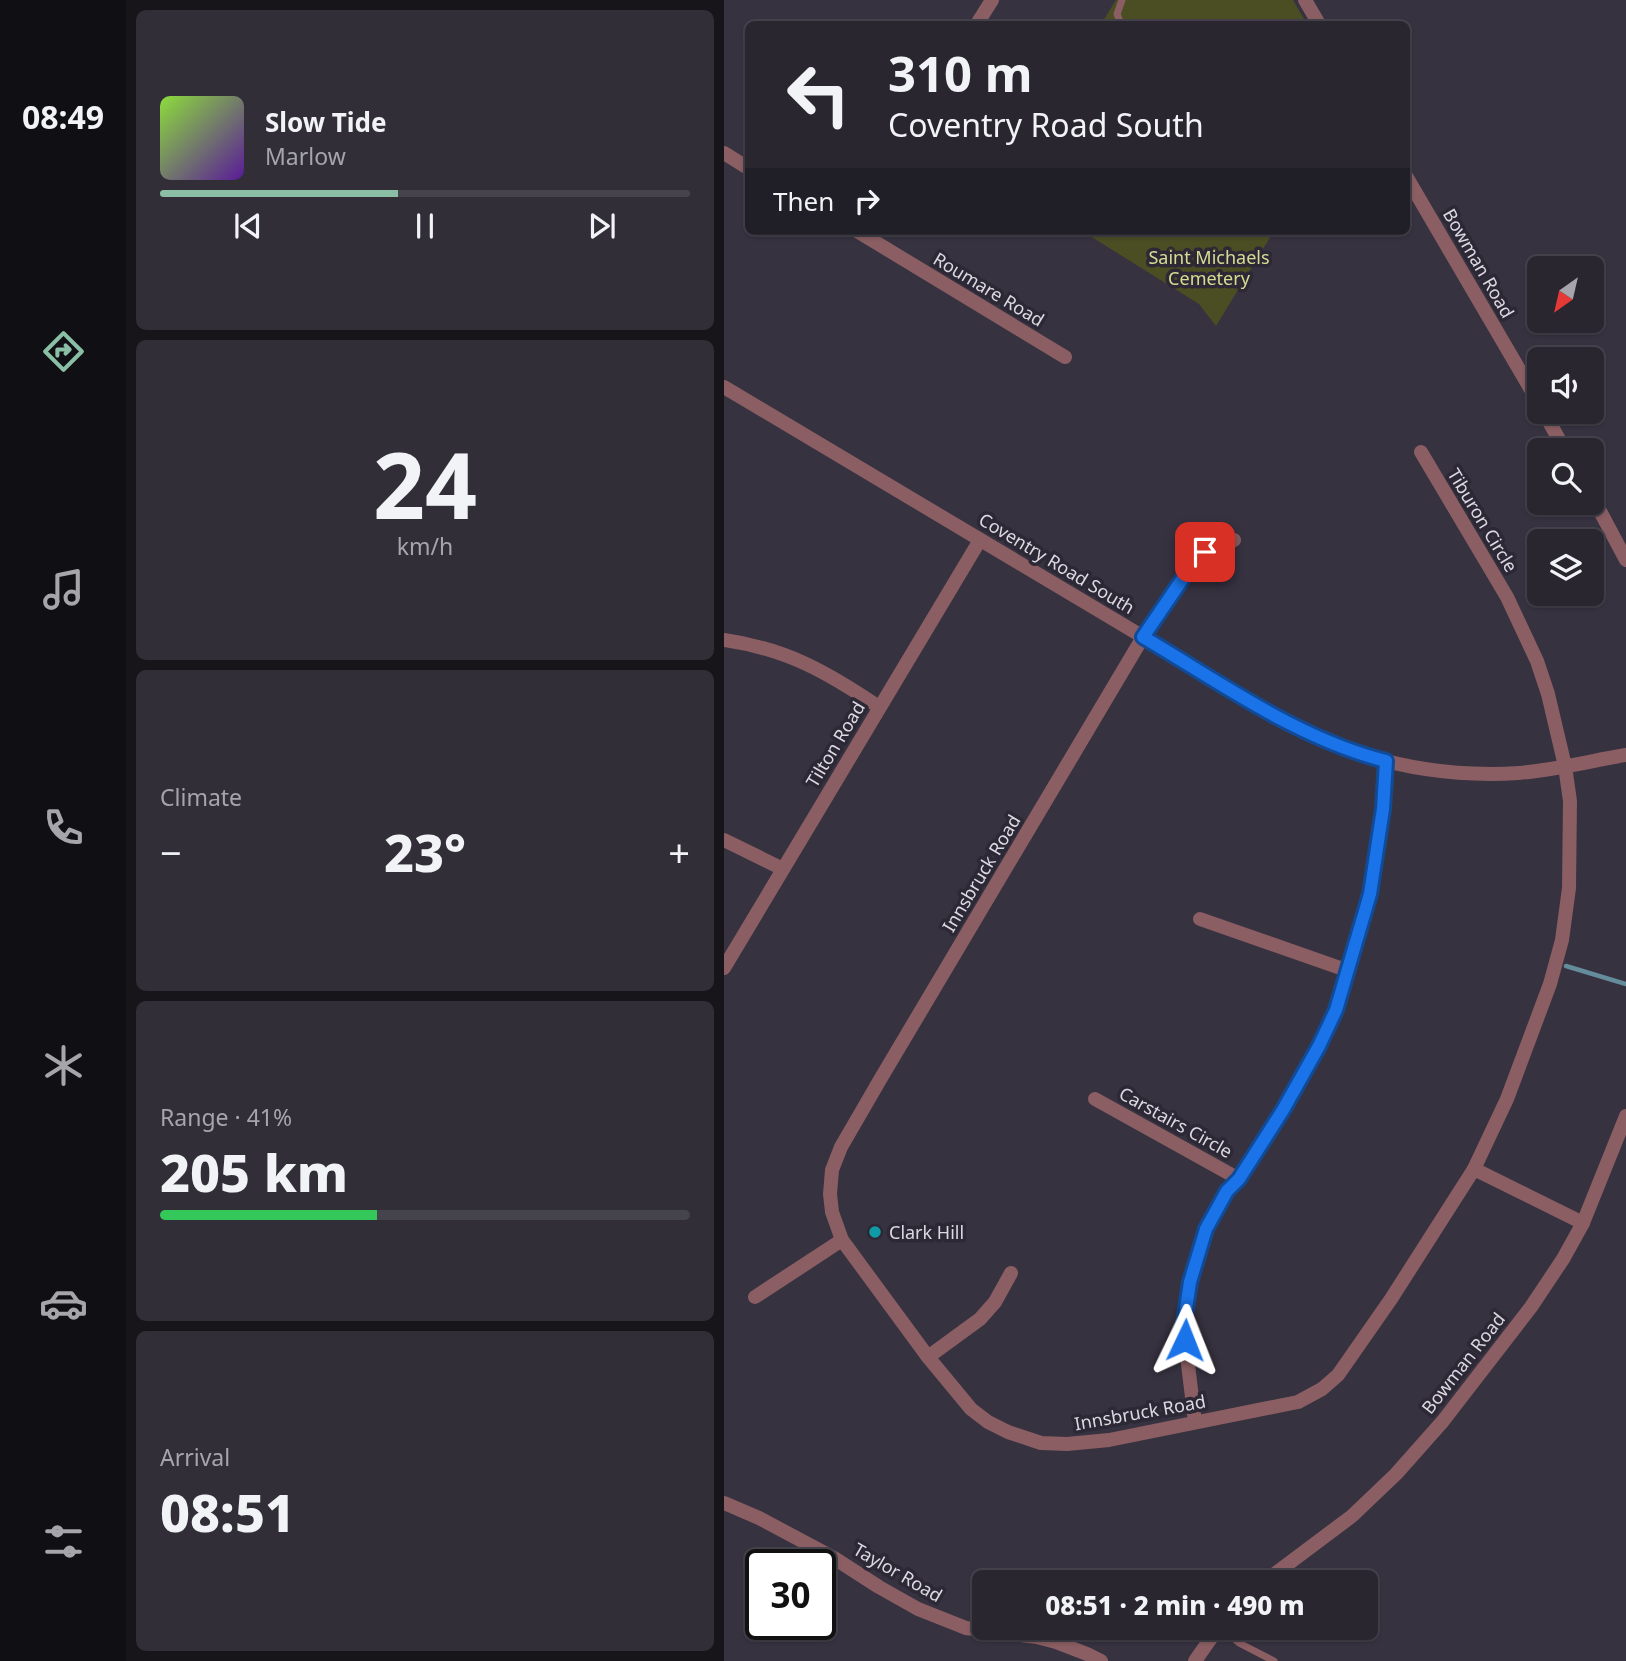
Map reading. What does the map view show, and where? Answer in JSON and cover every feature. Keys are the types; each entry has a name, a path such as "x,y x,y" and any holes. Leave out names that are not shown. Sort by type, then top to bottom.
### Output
{"street":[{"path":"979,21 992,0"},
{"path":"1305,0 1317,21"},
{"path":"724,153 745,166"},
{"name":"Bowman Road","path":"1410,183 1527,383"},
{"name":"Roumare Road","path":"864,235 1065,357"},
{"name":"Coventry Road South","path":"724,387 1276,716 1329,742 1386,761 1439,771 1483,774 1522,772 1625,755"},
{"name":"Tiburon Circle","path":"1421,452 1507,597 1537,661 1548,694 1565,766"},
{"path":"1602,515 1625,560"},
{"name":"Tilton Road","path":"724,968 980,540"},
{"name":"Innsbruck Road","path":"1234,540 1205,552 1192,565 1143,637 881,1077 841,1147 832,1170 832,1212 842,1240 928,1357 971,1409 988,1422 1041,1443 1067,1444 1109,1440 1298,1402 1322,1389 1338,1375 1391,1299 1474,1169 1507,1099 1550,984 1562,940 1569,888 1570,801 1565,766"},
{"path":"724,640 747,643 806,662 838,679 879,707"},
{"path":"1195,1422 1184,1322 1190,1282 1206,1229 1227,1191 1239,1179 1283,1110 1336,1010 1370,894 1383,809 1386,761"},
{"path":"724,840 783,869"},
{"path":"1200,919 1346,970"},
{"name":"Carstairs Circle","path":"1095,1099 1239,1179"},
{"name":"Bowman Road","path":"1280,1570 1352,1516 1404,1465 1443,1421 1531,1307 1583,1223 1625,1116"},
{"path":"1474,1169 1583,1223"},
{"path":"755,1297 842,1240"},
{"path":"928,1357 980,1319 995,1302 1011,1273"},
{"name":"Taylor Road","path":"724,1503 759,1518 834,1558 918,1609 966,1628 1056,1642 1101,1661"},
{"path":"1195,1661 1211,1640"}],"lane":[{"path":"1120,21 1117,14 1122,0"},
{"path":"1235,1640 1274,1661"}],"green space":[{"path":"1116,0 1293,0 1305,21 1103,21"},
{"name":"Saint Michaels Cemetery","path":"1088,235 1272,235 1216,326 1199,304"}],"waterway":[{"path":"1566,966 1626,984"}],"place":[{"name":"Clark Hill","path":"875,1232"}],"route":[{"path":"1185,1340 1184,1322 1190,1282 1206,1229 1227,1191 1239,1179 1283,1110 1336,1010 1370,894 1383,809 1386,761 1329,742 1276,716 1143,637 1192,565 1205,552"}]}
